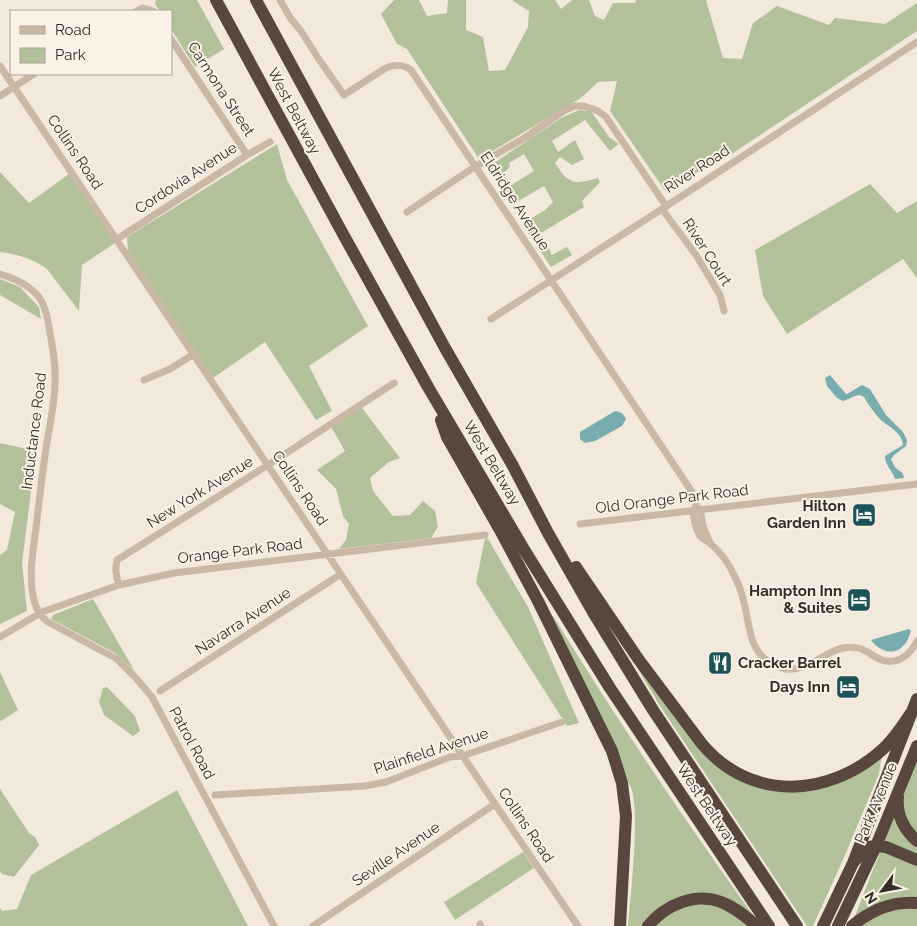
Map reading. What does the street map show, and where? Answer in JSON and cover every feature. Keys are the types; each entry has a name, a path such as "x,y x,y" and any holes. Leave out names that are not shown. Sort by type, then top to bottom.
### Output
{"highway":[{"name":"West Beltway","path":"216,0 428,387 525,551 610,688 769,926"},
{"name":"West Beltway","path":"256,0 445,348 593,612 653,710 797,926"},
{"path":"428,387 448,437 533,592 612,751 622,783 626,816 620,926"},
{"path":"531,501 678,714 712,755 734,772 774,786 811,785 835,779 866,763 884,749 911,713"},
{"name":"Park Avenue","path":"823,926 853,863 917,699"},
{"name":"Park Avenue","path":"838,926 876,846 917,746"},
{"path":"899,789 897,806 900,816 910,835 917,841"},
{"path":"853,863 868,847 876,846 886,847 917,860"},
{"path":"648,926 669,907 683,902 703,899 730,906 757,926"},
{"path":"852,926 865,916 889,905 917,903"}],"street":[{"name":"Eldridge Avenue","path":"280,0 344,95 390,66 405,66 411,70 694,495 697,510 710,543 734,575 743,597 752,640 761,655 772,663 786,669 803,667 836,650 847,647 865,650 879,659 897,660 907,656 917,641"},
{"name":"Carmona Street","path":"172,41 248,155"},
{"name":"River Road","path":"491,319 917,42"},
{"name":"Collins Road","path":"0,66 578,926"},
{"path":"0,96 32,75"},
{"name":"River Court","path":"407,212 476,166 526,137 565,110 576,106 584,106 598,111 606,117 696,255 720,296 724,311"},
{"name":"Cordovia Avenue","path":"117,239 270,142"},
{"name":"Inductance Road","path":"0,274 11,277 25,285 42,301 55,363 56,382 32,560 33,596 40,614"},
{"path":"144,380 170,369 194,354"},
{"name":"New York Avenue","path":"119,585 116,575 117,560 394,383"},
{"name":"Old Orange Park Road","path":"580,524 917,484"},
{"name":"Orange Park Road","path":"0,637 40,614 119,585 174,573 485,536"},
{"name":"Navarra Avenue","path":"160,691 341,574"},
{"name":"Patrol Road","path":"40,614 57,628 117,659 152,697 274,926"},
{"name":"Plainfield Avenue","path":"215,795 365,786 386,782 450,757 462,756 562,722"},
{"name":"Seville Avenue","path":"313,926 495,804"}],"green space":[{"path":"156,0 197,0 224,49 195,67 172,31 172,10 159,10 155,4"},
{"path":"394,0 419,0 427,16 447,13 448,0 466,0 466,30 483,37 489,71 505,70 528,27 529,11 513,0 555,0 561,9 572,0 589,0 595,16 604,20 613,3 635,3 636,0 706,0 723,58 742,59 753,23 777,6 829,25 835,18 885,24 917,3 917,31 715,165 698,172 666,192 610,111 617,81 598,82 581,98 479,159 407,49 397,44 381,14"},
{"path":"579,110 591,111 609,137 619,144 610,151 585,120 552,141 558,152 575,140 584,159 572,165 560,157 555,163 564,176 578,182 598,178 600,182 582,201 584,207 541,233 552,255 567,247 572,255 551,267 522,224 545,210 553,202 544,186 513,204 502,191 534,171 524,154 509,163 510,167 496,180 488,167 561,118"},
{"path":"277,144 287,180 368,326 309,366 332,411 316,420 265,342 213,378 128,251 127,237"},
{"path":"0,172 29,203 69,174 115,243 82,265 79,311 47,269 25,257 0,252"},
{"path":"870,184 897,213 917,201 917,278 903,259 787,334 763,296 755,250"},
{"path":"0,279 20,287 39,307 41,319 0,295"},
{"path":"362,408 400,458 389,462 370,478 373,491 393,516 410,515 423,501 435,511 438,527 431,538 339,549 346,540 349,524 343,516 336,489 317,470 345,451 331,427"},
{"path":"0,443 36,451 22,563 27,611 0,624 0,555 7,550 15,512 0,504"},
{"path":"485,538 488,539 528,607 579,723 567,726 476,583"},
{"path":"93,599 134,670 115,653 51,619 53,615"},
{"path":"553,616 650,767 753,915 706,896 645,926 628,926 635,829 633,794 616,751 551,617"},
{"path":"640,666 712,760 787,789 882,755 879,774 813,926 807,926 660,706 637,668"},
{"path":"0,672 18,710 1,721 0,720"},
{"path":"107,687 135,716 140,731 133,736 104,715 99,702 103,688"},
{"path":"917,761 917,857 883,843"},
{"path":"0,789 39,845 14,877 2,874 0,871"},
{"path":"177,790 248,926 0,926 0,908 2,911 17,909 31,875"},
{"path":"882,851 917,864 917,900 853,921 880,852"},
{"path":"523,852 534,868 455,920 444,902"},
{"path":"706,904 725,909 751,926 653,926 658,921 685,906"},
{"path":"917,906 917,926 856,926 872,915"}],"water":[{"path":"830,375 846,394 862,385 870,389 886,415 903,432 907,440 906,446 891,459 904,478 895,479 885,460 885,456 903,445 900,436 879,418 864,397 856,396 843,401 837,398 827,386 825,378"},
{"path":"615,411 622,413 626,419 622,426 595,441 585,443 580,439 580,432"},
{"path":"909,629 911,631 906,642 896,651 882,650 871,640"}],"place":[{"name":"Hilton Garden Inn","path":"864,515"},
{"name":"Hampton Inn & Suites","path":"859,600"},
{"name":"Cracker Barrel","path":"720,663"},
{"name":"Days Inn","path":"848,687"}]}
